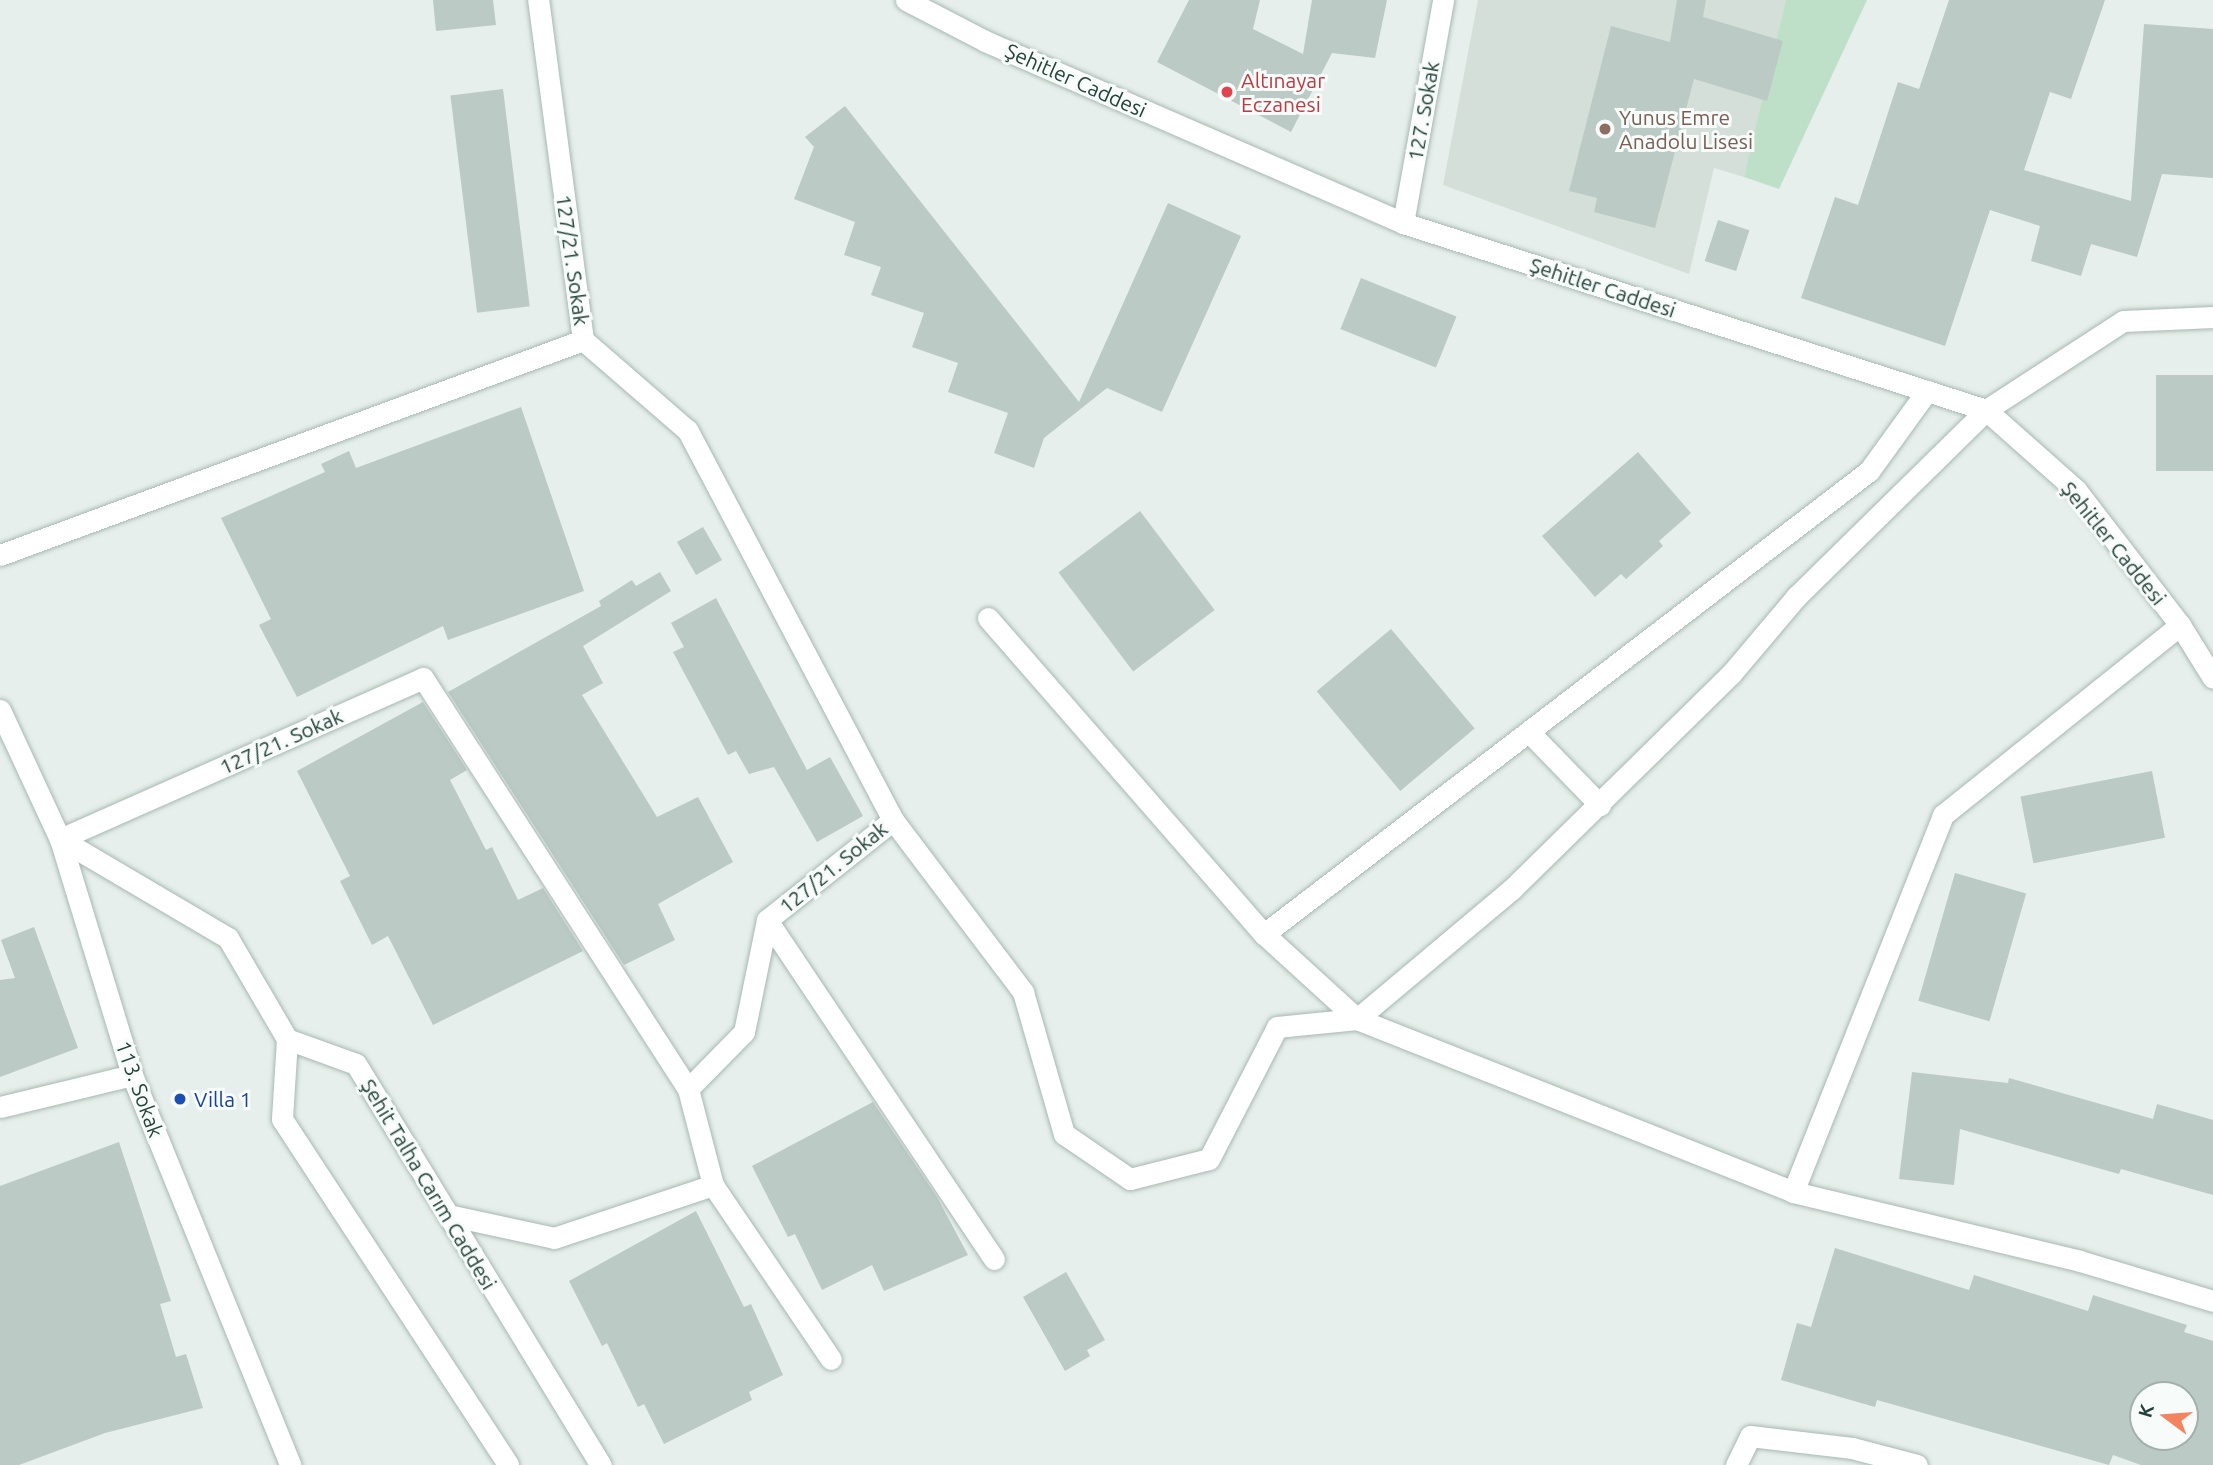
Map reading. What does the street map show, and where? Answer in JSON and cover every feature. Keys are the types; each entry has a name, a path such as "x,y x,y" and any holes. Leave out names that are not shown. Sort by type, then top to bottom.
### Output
{"street":[{"name":"127/21. Sokak","path":"60,839 423,678 688,1089 744,1032 767,920 893,820 687,430 583,340 538,0"},
{"name":"Şehitler Caddesi","path":"906,0 985,41 1403,223 1986,410 2076,490 2180,625 2213,677"},
{"name":"127. Sokak","path":"1403,223 1443,0"},
{"path":"893,820 1023,992 1064,1134 1130,1180 1209,1159 1277,1027 1357,1019 1512,889 1731,674 1796,597 1986,410 2123,321 2213,317"},
{"path":"0,555 583,340"},
{"path":"1264,934 1869,471 1927,391"},
{"path":"988,618 1264,934 1357,1019 1793,1192 2080,1261 2213,1301"},
{"path":"1793,1192 1943,815 2180,625"},
{"name":"113. Sokak","path":"0,710 60,839 132,1075 290,1465"},
{"path":"1529,732 1600,805"},
{"path":"60,839 228,938 287,1039 282,1119 508,1465"},
{"path":"767,920 994,1259"},
{"name":"Şehit Talha Carım Caddesi","path":"287,1039 356,1065 601,1465"},
{"path":"0,1107 132,1075"},
{"path":"688,1089 713,1185 831,1359"},
{"path":"448,1215 554,1238 713,1185"},
{"path":"1736,1465 1750,1436 1852,1448 1917,1465"}],"shaded area":[{"name":"Yunus Emre Anadolu Lisesi","path":"1478,0 1786,0 1782,31 1744,177 1714,168 1689,274 1443,185"}],"green space":[{"path":"1786,0 1867,0 1779,189 1744,177"}],"building":[{"path":"433,0 493,0 496,25 436,31"},
{"path":"1189,0 1260,0 1253,29 1303,54 1312,0 1387,0 1375,58 1332,53 1291,132 1157,62"},
{"path":"1677,0 1706,0 1703,17 1783,41 1767,101 1694,79 1655,228 1594,212 1597,198 1569,191 1611,26 1670,42"},
{"path":"1949,0 2105,0 2071,99 2050,92 2024,170 2131,201 2144,24 2213,29 2213,178 2162,174 2137,257 2091,244 2081,276 2031,261 2040,226 1990,210 1945,346 1801,298 1835,197 1858,205 1898,82 1919,89"},
{"path":"503,89 530,306 477,313 450,95"},
{"path":"845,106 1079,402 1168,203 1241,236 1162,412 1107,388 1044,438 1034,468 994,453 1008,413 948,392 958,363 912,347 924,313 871,295 881,267 844,255 855,222 794,199 814,147 805,137"},
{"path":"1718,220 1749,230 1736,271 1705,261"},
{"path":"1361,278 1456,317 1436,368 1340,329"},
{"path":"2156,375 2213,375 2213,471 2156,471"},
{"path":"521,407 584,591 448,640 443,626 297,697 259,625 271,619 221,518 325,472 321,464 349,451 356,468"},
{"path":"1638,452 1691,513 1659,541 1663,546 1626,579 1621,574 1595,597 1542,536"},
{"path":"1140,511 1215,610 1133,671 1059,572"},
{"path":"703,527 722,560 696,575 677,542"},
{"path":"660,572 671,591 583,646 603,683 582,695 657,817 698,797 733,862 658,904 675,940 624,965 448,692 601,606 599,601 632,580 636,586"},
{"path":"716,598 807,770 830,757 863,816 817,842 774,767 749,774 736,751 728,755 673,652 684,647 671,623"},
{"path":"1391,629 1475,729 1400,791 1317,691"},
{"path":"423,702 467,770 450,780 486,850 492,847 518,900 543,888 583,951 433,1025 388,936 372,945 340,881 350,876 297,771"},
{"path":"2152,771 2165,838 2033,863 2020,797"},
{"path":"1955,873 2026,893 1989,1021 1918,1001"},
{"path":"34,927 78,1048 0,1077 0,980 15,978 1,940"},
{"path":"1912,1072 2008,1083 2009,1078 2153,1119 2157,1104 2213,1120 2213,1195 2121,1169 2119,1174 1960,1129 1954,1185 1899,1179"},
{"path":"873,1102 937,1197 968,1255 884,1291 872,1265 822,1290 795,1234 788,1237 752,1166"},
{"path":"119,1142 171,1301 160,1304 176,1357 186,1354 203,1408 105,1433 19,1465 0,1465 0,1186"},
{"path":"696,1211 744,1307 751,1304 783,1375 749,1392 752,1400 664,1444 644,1404 638,1407 607,1343 602,1346 569,1281"},
{"path":"1835,1248 1969,1290 1974,1275 2088,1311 2093,1295 2187,1325 2184,1332 2213,1341 2213,1465 2141,1465 2113,1455 2109,1465 1877,1400 1875,1407 1781,1380 1797,1323 1811,1327"},
{"path":"1066,1272 1105,1340 1087,1350 1090,1356 1065,1371 1023,1297"}],"place":[{"name":"Altınayar Eczanesi","path":"1227,92"},
{"name":"Yunus Emre Anadolu Lisesi","path":"1605,129"},
{"name":"Villa 1","path":"180,1099"}]}
